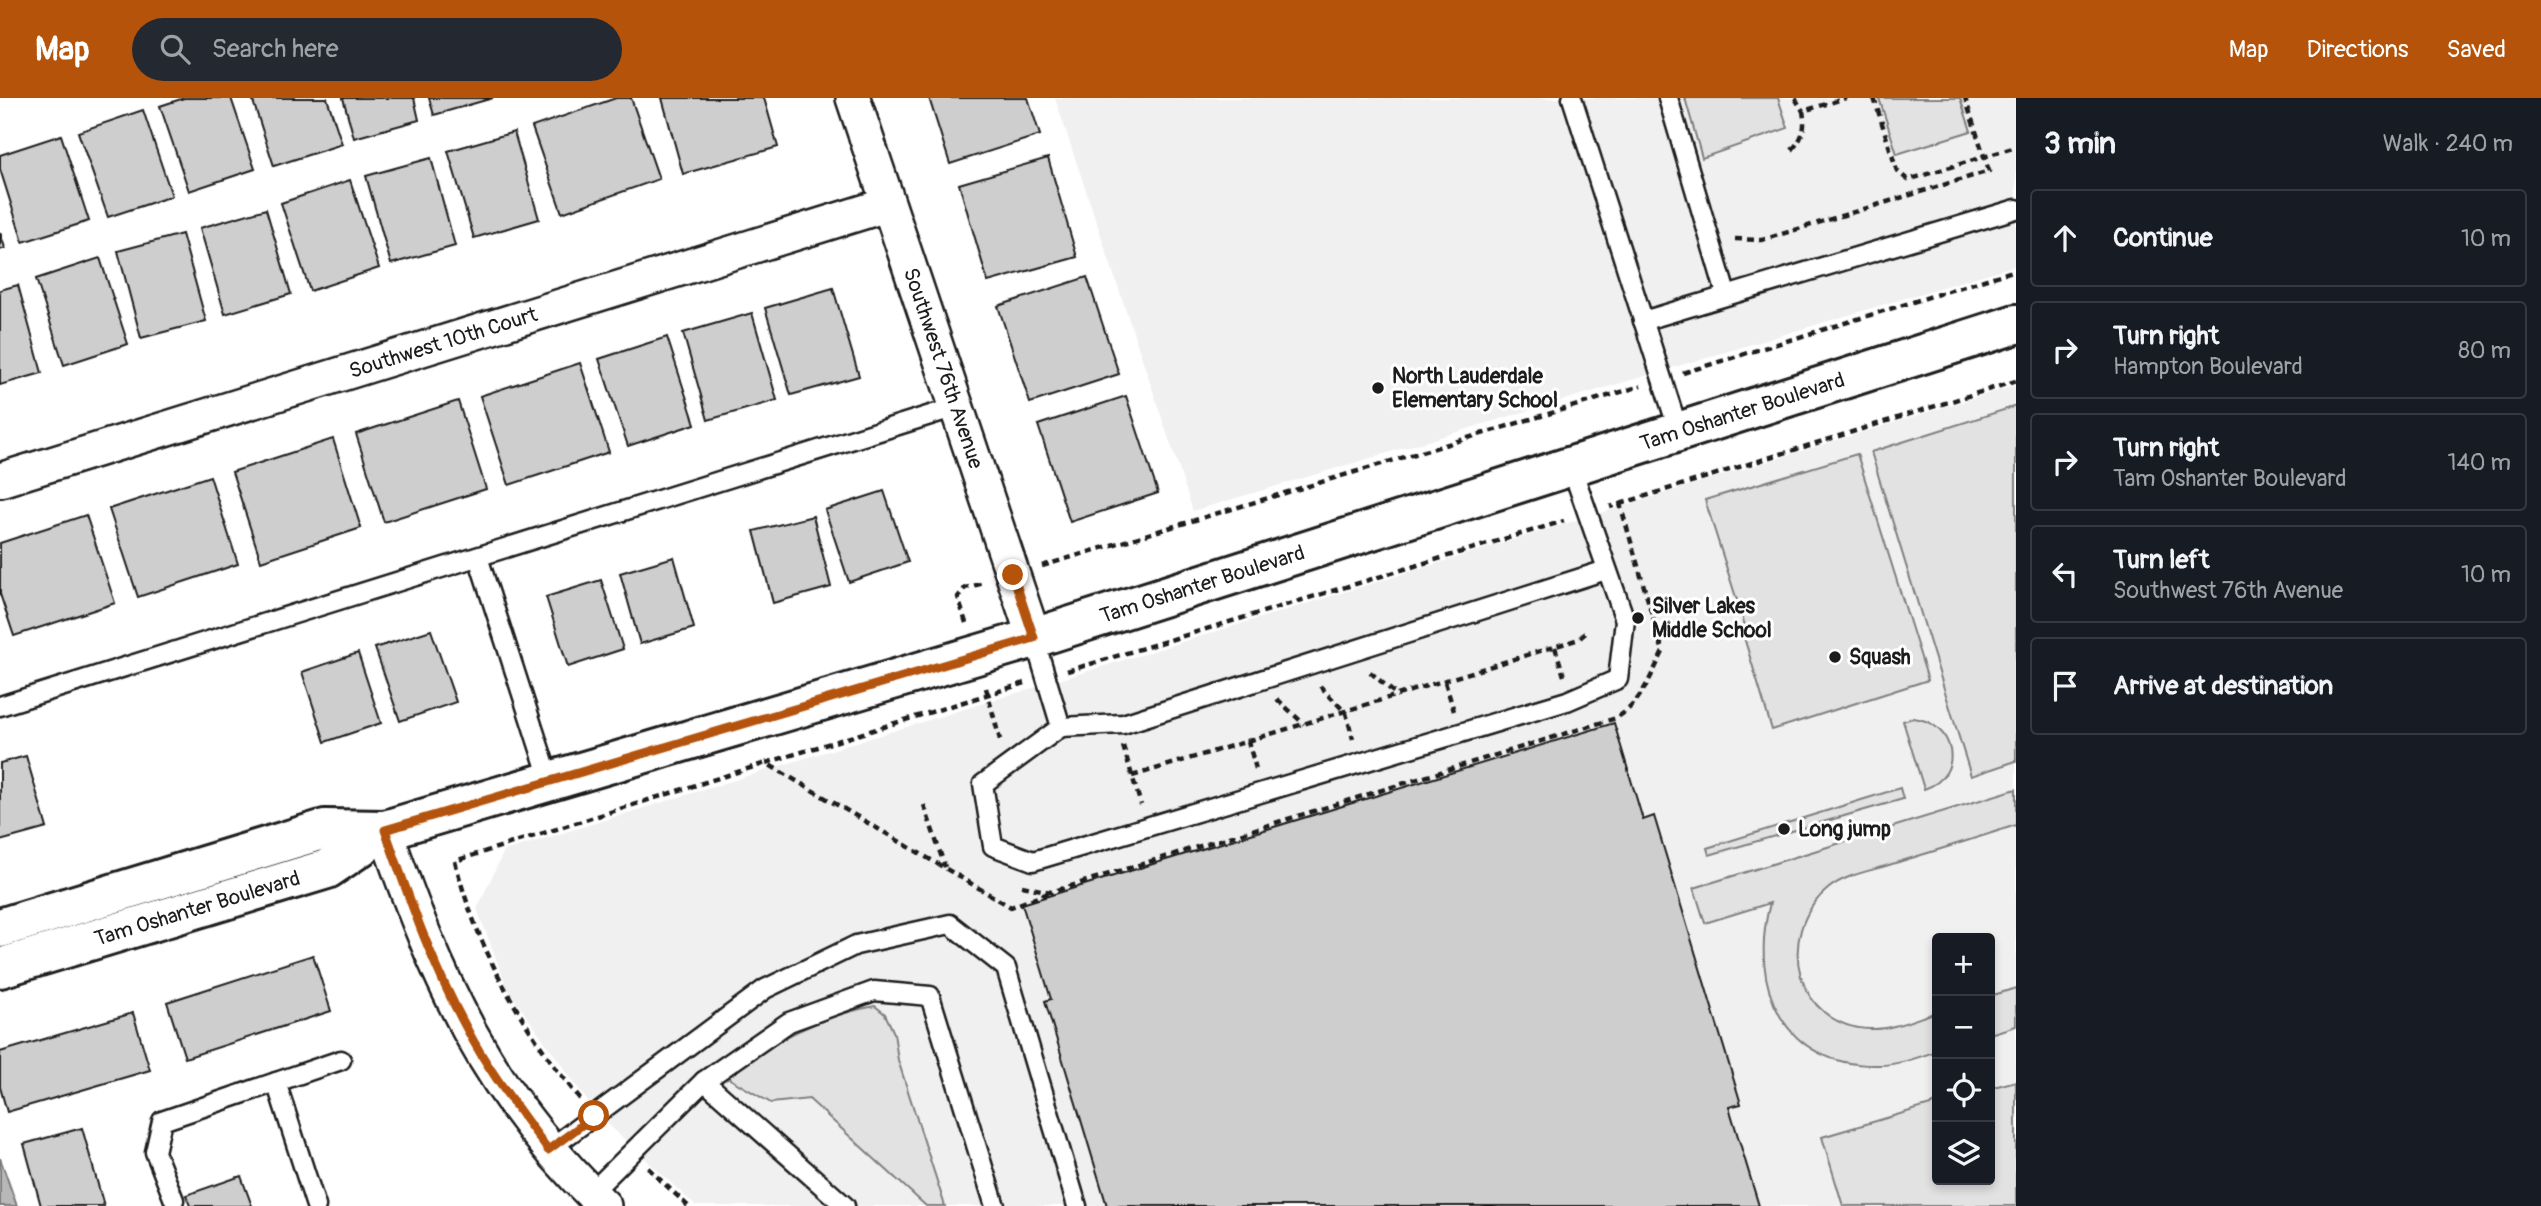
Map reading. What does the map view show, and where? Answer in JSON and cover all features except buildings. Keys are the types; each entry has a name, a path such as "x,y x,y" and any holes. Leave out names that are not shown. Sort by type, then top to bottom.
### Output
{"street":[{"name":"Southwest 76th Avenue","path":"853,98 886,205 1034,638"},
{"name":"Southwest 10th Court","path":"0,480 886,205"},
{"name":"Tam Oshanter Boulevard","path":"0,968 327,869 385,830 1034,638 2016,324"},
{"name":"Tam Oshanter Boulevard","path":"0,928 324,829 385,830"},
{"path":"385,830 419,929 468,1032 548,1150 597,1200"}],"lane":[{"path":"1572,98 1679,432"},
{"path":"1668,98 1726,294"},
{"path":"1643,321 2016,209"},
{"path":"0,706 956,407"},
{"path":"1571,466 1625,620 1618,679 1567,701 1033,861 993,846 983,784 1061,727 1116,724 1606,570"},
{"path":"478,557 550,781"},
{"path":"1034,638 1061,727"},
{"path":"548,1150 765,989 856,945 950,924 1006,968 1077,1206"},
{"path":"597,1200 632,1153 704,1081 789,1022 874,991 930,996 995,1206"},
{"path":"174,1200 155,1152 162,1121 341,1060"},
{"path":"704,1081 845,1206"},
{"path":"276,1082 316,1206"}],"path":[{"path":"1792,150 1802,136 1805,124 1803,111 1796,98"},
{"path":"1803,111 1846,98"},
{"path":"1874,98 1897,171 1908,180 2016,147"},
{"path":"1726,233 1739,241 1762,240 1989,172 1965,98"},
{"path":"1074,556 2016,270"},
{"path":"1620,504 2016,381"},
{"path":"1132,776 1398,697 1579,639 1588,630"},
{"path":"1349,652 1398,697"},
{"path":"1301,667 1346,713 1369,794"},
{"path":"1258,681 1304,725"},
{"path":"594,1116 510,1001 463,895 455,861 988,694"},
{"path":"1116,724 1159,859"},
{"path":"1248,741 1273,824"},
{"path":"766,763 1011,907 1051,892"},
{"path":"924,805 945,868"},
{"path":"632,1153 688,1206"}],"shaded area":[{"name":"North Lauderdale Elementary School","path":"1055,98 2016,98 2016,265 1193,511"},
{"path":"1685,98 1778,98 1788,128 1702,158"},
{"path":"1879,98 1960,98 1971,131 1897,154"},
{"name":"Silver Lakes Middle School","path":"2016,385 2016,1206 696,1206 596,1113 508,990 477,909 504,851"},
{"path":"2016,406 2016,761 1971,776 1871,452"},
{"path":"1857,454 1928,680 1772,730 1743,634 1747,632 1705,500"},
{"path":"1913,718 1938,729 1950,750 1946,773 1938,782 1924,789 1903,721"},
{"name":"Long jump","path":"1900,788 1903,799 1709,855 1707,848"},
{"path":"2016,789 2016,825 1842,880 1829,888 1811,907 1801,930 1798,953 1801,975 1810,996 1825,1013 1845,1024 1870,1029 1896,1026 1932,1014 1932,1053 1886,1065 1846,1062 1818,1053 1797,1037 1780,1016 1770,992 1764,964 1764,934 1770,903 1705,923 1694,888"},
{"path":"2016,988 2016,1026 1995,1032 1995,996"},
{"path":"875,1006 885,1014 894,1033 898,1060 945,1206 926,1206 809,1099 771,1103 730,1079 727,1073 798,1031 835,1016"},
{"path":"2016,1081 2016,1206 1843,1206 1822,1137 1932,1104 1932,1185 1995,1185 1995,1087"},
{"path":"0,1158 17,1206 0,1206"}],"place":[{"name":"North Lauderdale Elementary School","path":"1378,388"},
{"name":"Silver Lakes Middle School","path":"1638,618"},
{"name":"Squash","path":"1835,657"},
{"name":"Long jump","path":"1784,829"}],"route":[{"path":"594,1116 548,1150 510,1098 468,1032 445,987 419,929 385,830 1034,638 1013,575"}]}
